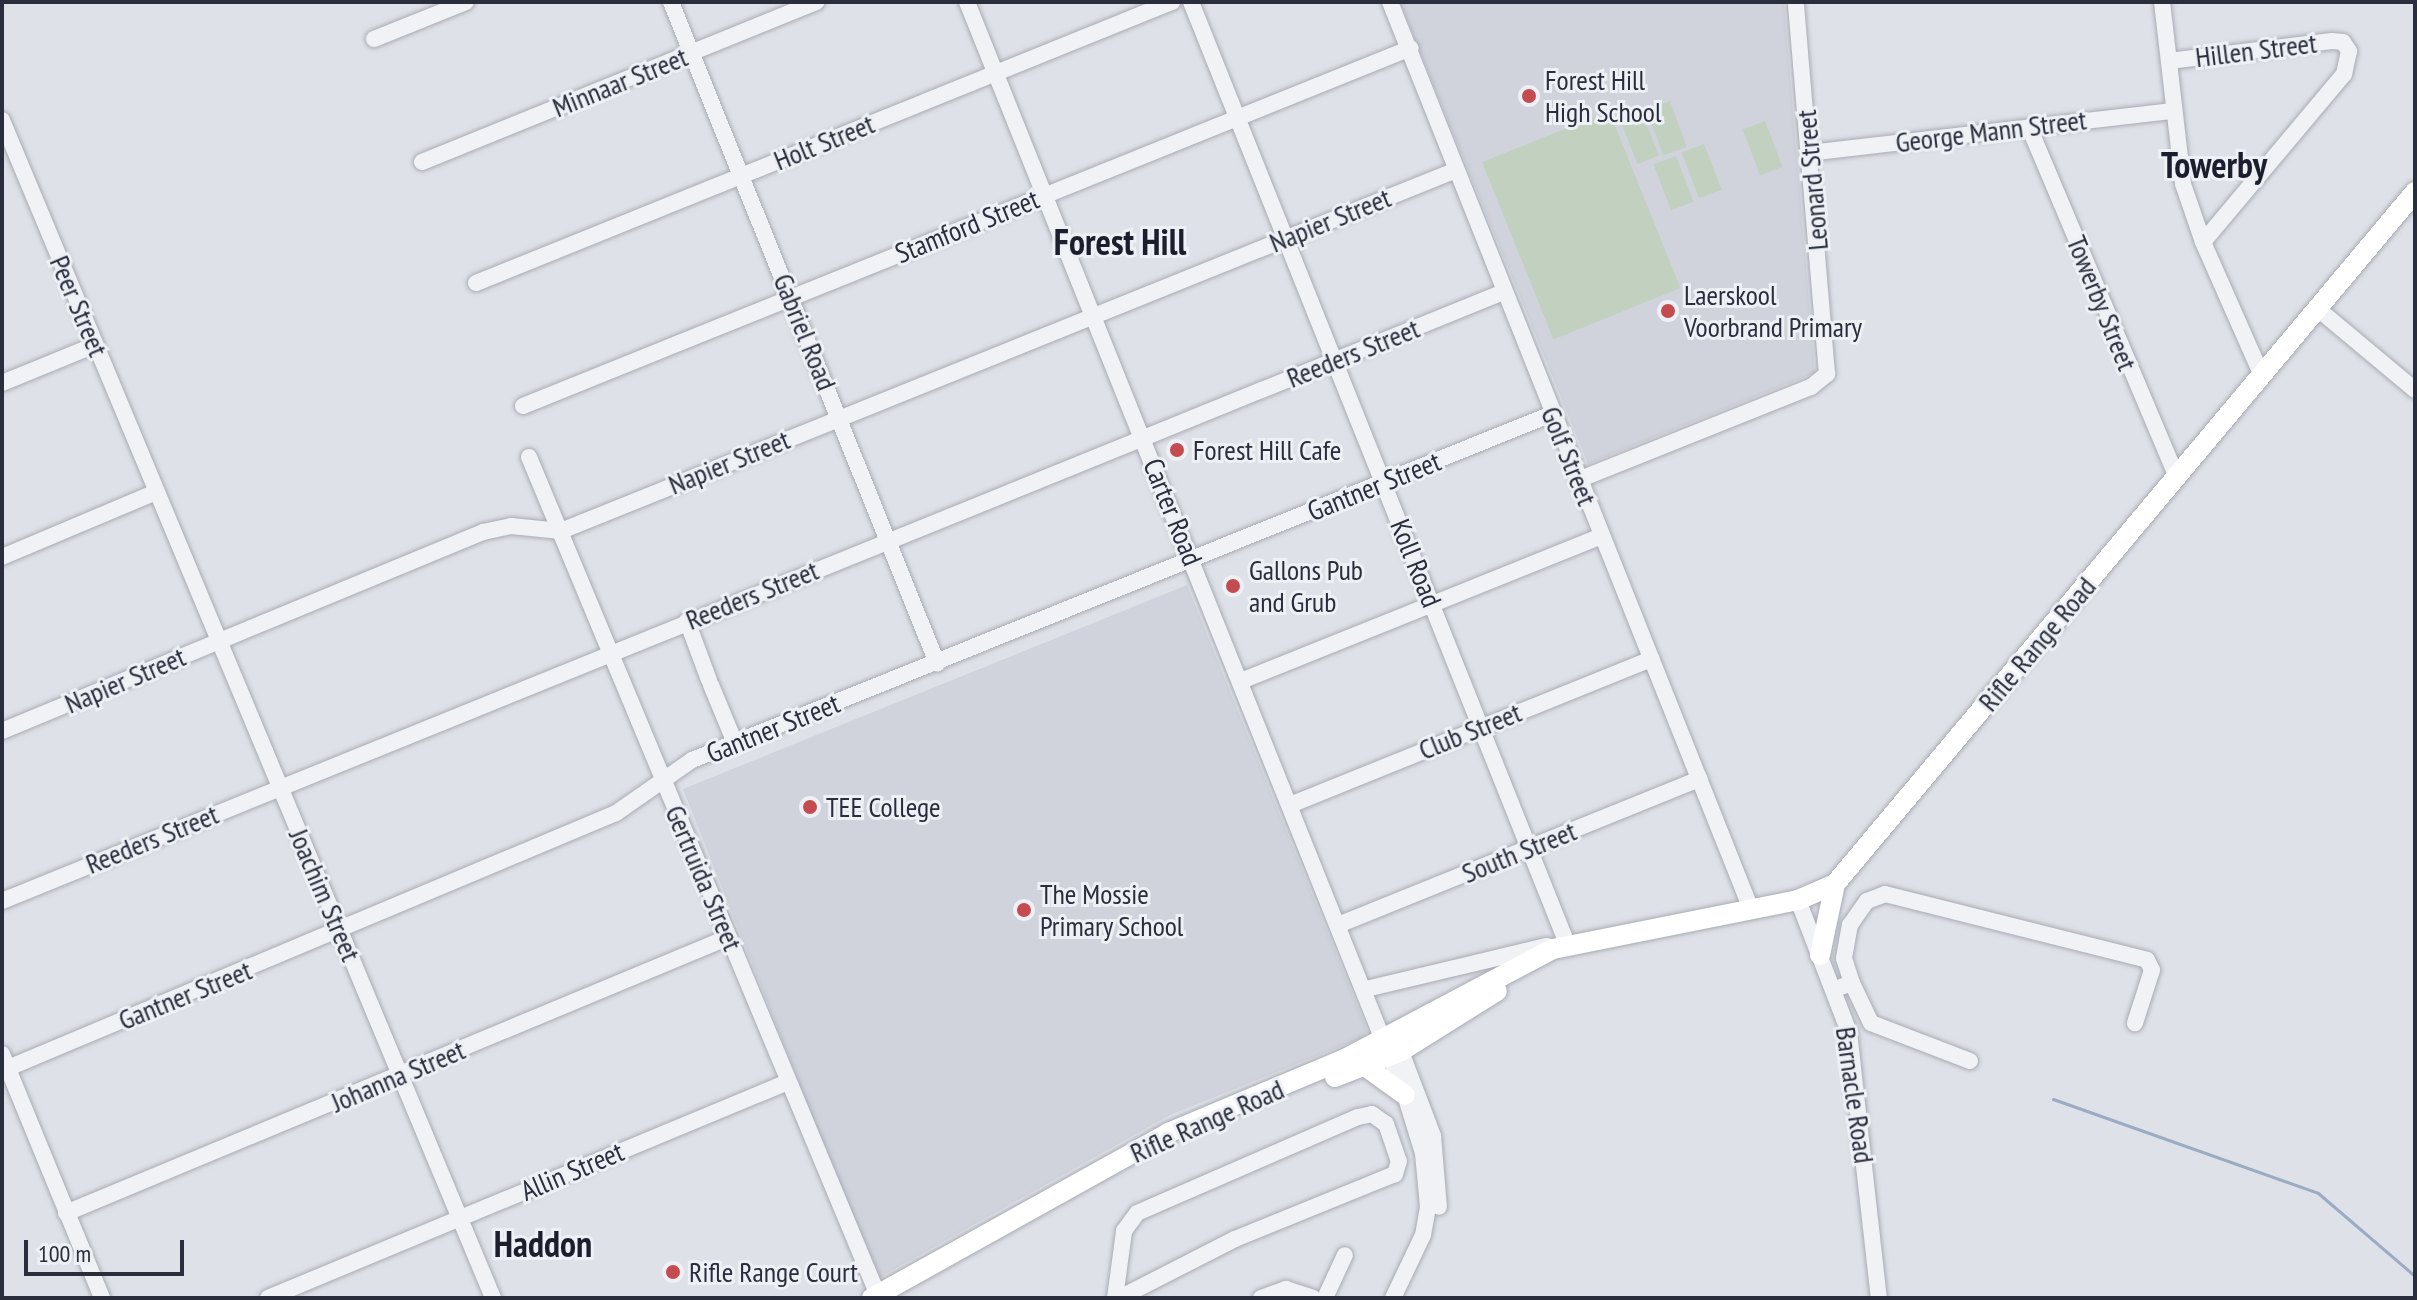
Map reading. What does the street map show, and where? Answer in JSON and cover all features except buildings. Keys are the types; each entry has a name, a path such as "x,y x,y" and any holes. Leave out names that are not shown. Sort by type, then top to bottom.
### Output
{"main road":[{"name":"Rifle Range Road","path":"879,1297 1168,1133 1390,1041 1558,949 1798,900 1835,884 2415,192"},
{"path":"1820,955 1835,884"},
{"name":"Rifle Range Road","path":"879,1297 1203,1124 1365,1066 1390,1041"},
{"path":"1365,1066 1405,1095"}],"street":[{"path":"374,39 466,2"},
{"name":"Gabriel Road","path":"671,2 937,663"},
{"name":"Minnaar Street","path":"422,162 817,2"},
{"name":"Carter Road","path":"967,2 1338,925 1390,1041"},
{"name":"Holt Street","path":"476,283 1172,2"},
{"name":"Koll Road","path":"1191,2 1531,847 1558,949"},
{"name":"Golf Street","path":"1390,2 1411,48 1454,171 1751,909"},
{"name":"Leonard Street","path":"1578,480 1825,378 1829,362 1796,2"},
{"path":"2162,2 2183,184 2203,242 2262,376"},
{"name":"Hillen Street","path":"2169,61 2343,42 2349,57 2344,74 2203,242"},
{"name":"Stamford Street","path":"523,406 1411,48"},
{"name":"George Mann Street","path":"1809,153 2174,111"},
{"name":"Peer Street","path":"2,120 156,492"},
{"name":"Towerby Street","path":"2029,127 2177,478"},
{"name":"Napier Street","path":"2,731 483,532 511,526 561,531 839,416 1454,171"},
{"name":"Reeders Street","path":"2,901 611,651 1503,292"},
{"path":"2318,309 2415,390"},
{"path":"2,383 95,345"},
{"name":"Gantner Street","path":"5,1061 340,931 616,813 662,777 735,743 1552,414"},
{"name":"Gertruida Street","path":"529,457 879,1297"},
{"path":"2,557 156,492"},
{"name":"Joachim Street","path":"156,492 493,1298"},
{"path":"1241,681 1601,536"},
{"path":"687,621 735,743"},
{"name":"Club Street","path":"1290,805 1652,659"},
{"name":"South Street","path":"1338,925 1700,779"},
{"path":"1970,1061 1871,1023 1844,958 1850,925 1867,901 1885,894 2147,960 2152,970 2135,1023"},
{"name":"Barnacle Road","path":"1798,900 1835,989 1849,1032 1879,1298"},
{"name":"Johanna Street","path":"66,1213 729,937"},
{"name":"Rifle Range Road","path":"1366,989 1558,949"},
{"path":"1835,989 1852,983"},
{"path":"1390,1041 1434,1191"},
{"path":"1390,1041 1433,1136 1434,1191 1423,1235 1396,1298"},
{"path":"5,1061 102,1298"},
{"name":"Allin Street","path":"268,1298 788,1082"},
{"path":"1372,1114 1386,1124 1399,1161 1395,1174 1235,1239 1117,1298 1124,1231 1137,1213 1358,1117 1372,1114"},
{"path":"1325,1298 1345,1255"},
{"path":"1261,1298 1286,1289 1313,1298"}],"shaded area":[{"name":"Laerskool Voorbrand Primary","path":"1400,2 1784,2 1815,373 1588,464"},
{"name":"The Mossie Primary School","path":"1187,585 1367,1030 1364,1037 1170,1115 877,1279 683,789"}],"green space":[{"path":"1670,101 1687,147 1663,156 1647,110"},
{"path":"1609,111 1681,288 1554,339 1482,162"},
{"path":"1641,111 1659,156 1638,164 1620,120"},
{"path":"1765,121 1783,167 1760,175 1743,130"},
{"path":"1704,144 1722,190 1699,198 1682,153"},
{"path":"1676,156 1694,202 1671,210 1654,165"}],"waterway":[{"path":"2053,1099 2318,1193 2415,1276"}],"place":[{"name":"Forest Hill High School","path":"1529,96"},
{"name":"Laerskool Voorbrand Primary","path":"1668,311"},
{"name":"Forest Hill Cafe","path":"1177,450"},
{"name":"Gallons Pub and Grub","path":"1233,586"},
{"name":"TEE College","path":"810,807"},
{"name":"The Mossie Primary School","path":"1024,910"},
{"name":"Rifle Range Court","path":"673,1272"}],"district":[{"name":"Towerby","path":"2214,165"},
{"name":"Forest Hill","path":"1120,242"},
{"name":"Haddon","path":"543,1244"}]}
